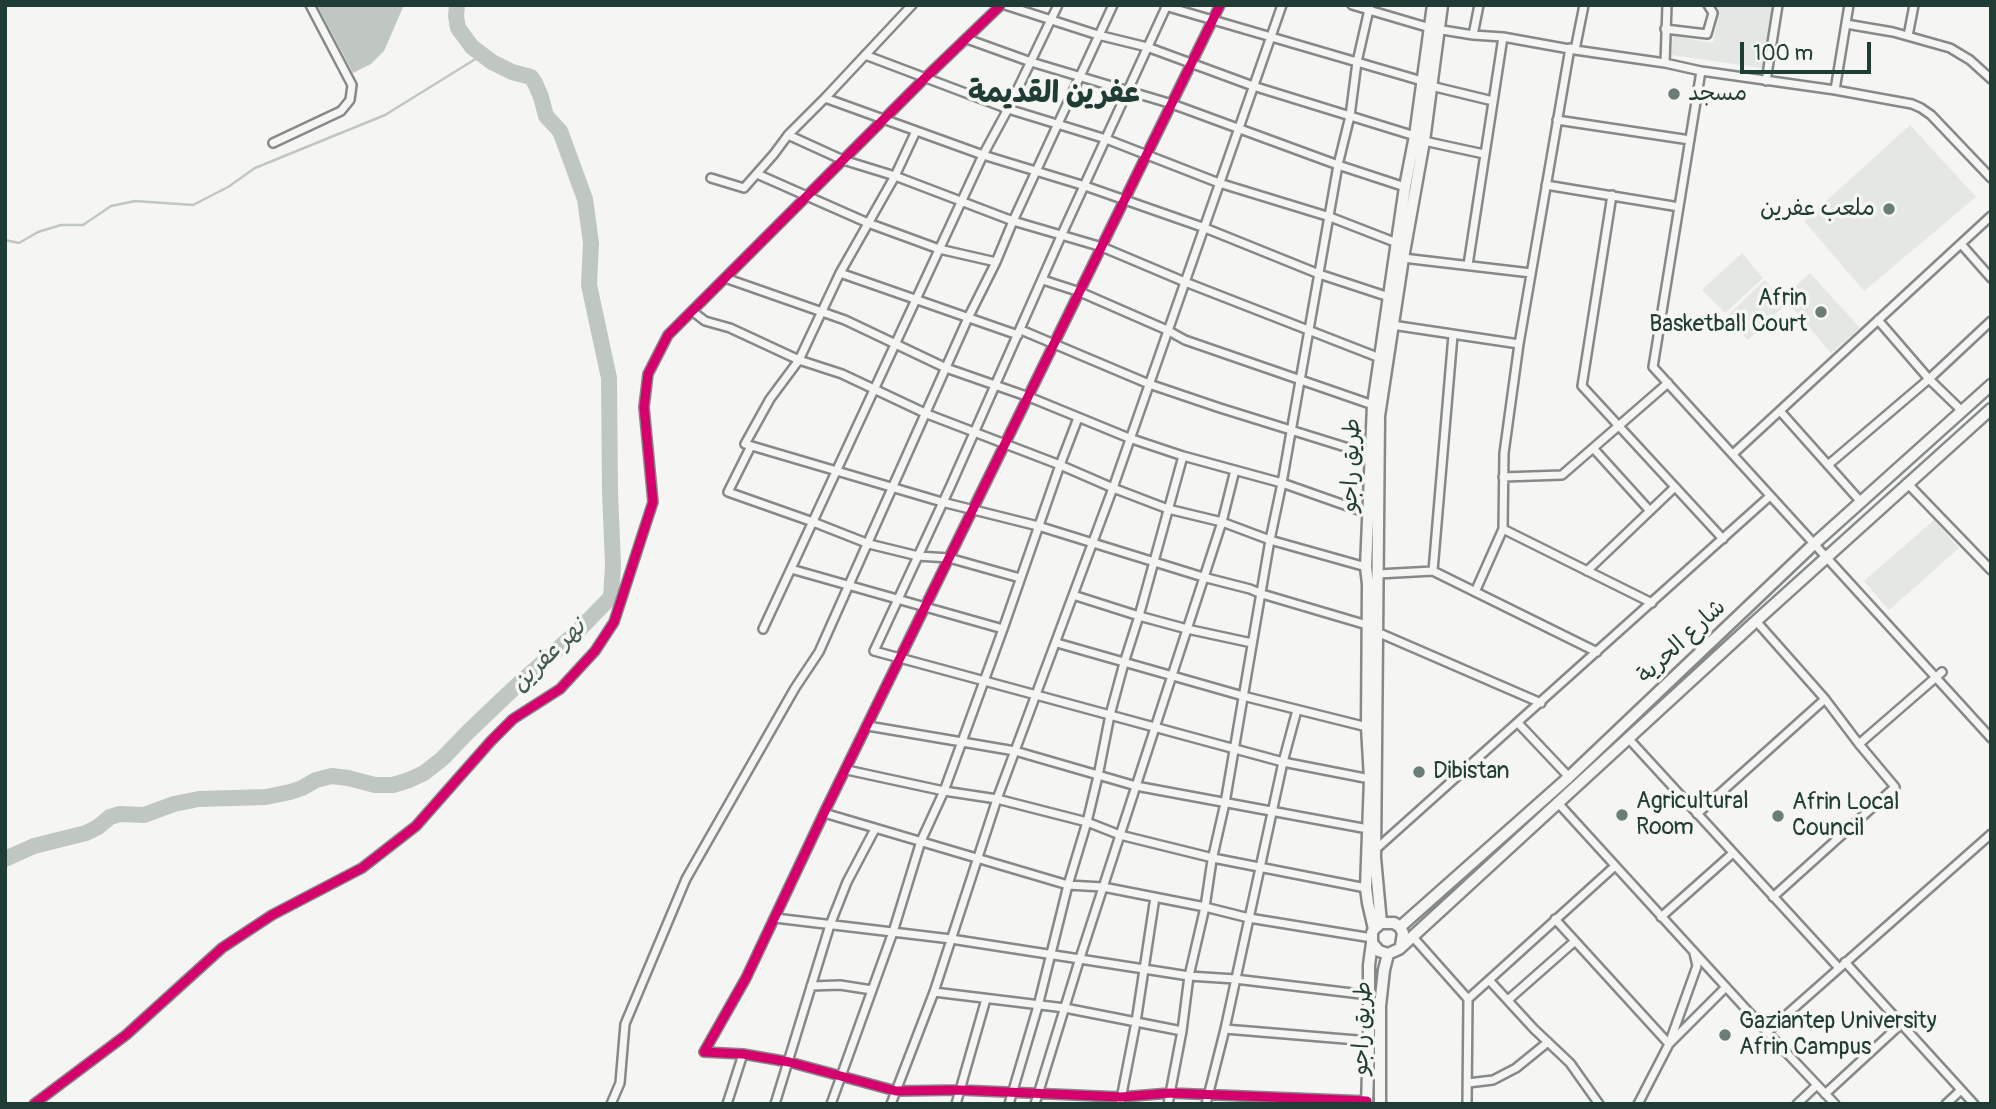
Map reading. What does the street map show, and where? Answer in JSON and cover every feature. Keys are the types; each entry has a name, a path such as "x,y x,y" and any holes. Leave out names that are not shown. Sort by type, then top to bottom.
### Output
{"main road":[{"name":"طريق راجو","path":"1367,1102 1369,965 1375,933 1379,416 1420,138 1434,29 1433,5"},
{"name":"طريق راجو","path":"1434,29 1442,5"},
{"name":"طريق راجو","path":"1375,933 1366,888 1370,779 1366,566 1373,405 1405,187 1420,138"},
{"name":"شارع الحرية","path":"1400,928 1569,777 1814,544 1991,385"},
{"name":"شارع الحرية","path":"1401,946 1991,409"},
{"path":"1592,754 1601,763"},
{"path":"1510,830 1518,840"},
{"path":"1390,922 1400,928 1404,937 1396,952 1388,954 1379,951 1375,933 1390,922"},
{"name":"طريق راجو","path":"1380,1104 1380,1006 1388,954"}],"street":[{"path":"273,144 341,111 350,100 352,85 310,5"},
{"path":"711,178 744,188 788,135 912,5"},
{"path":"34,1104 126,1035 222,948 272,915 362,867 415,826 513,719 560,689 595,651 614,622 653,502 644,407 648,374 668,335 925,78 1003,5 1098,35 1147,47 1253,86 1484,155"},
{"path":"763,629 983,155 1058,5"},
{"path":"611,1104 620,1083 625,1024 686,878 795,688 819,652 1112,5"},
{"path":"1220,5 824,813 746,978 704,1052 743,1054 789,1062 896,1091 1038,1093 1121,1100 1170,1093 1367,1102"},
{"path":"891,1104 934,992 997,799 1113,488 1282,5"},
{"path":"1352,5 1434,29 1503,37 1912,104 1931,115 1991,178"},
{"path":"1473,35 1479,5"},
{"path":"1475,592 1503,529 1504,453 1519,344 1557,120 1584,5"},
{"path":"1665,63 1667,5"},
{"path":"1665,29 1707,34 1713,13 1708,5"},
{"path":"1766,81 1778,5"},
{"path":"1835,90 1849,5"},
{"path":"1908,36 1914,5"},
{"path":"1370,779 1283,762 874,651 1165,6 1493,102"},
{"path":"1168,1104 1189,976 1226,803 1270,540 1369,8"},
{"path":"1846,24 1908,36 1950,48 1970,60 1991,79"},
{"path":"1468,265 1503,37"},
{"path":"967,39 1031,62 1172,104 1238,130 1405,187"},
{"path":"865,55 1008,109 1107,139 1219,183 1330,217 1397,243"},
{"path":"1701,71 1653,367 1826,558 1939,675 1991,738"},
{"path":"825,98 983,155 1085,186 1319,274 1389,296"},
{"path":"1557,120 1690,140"},
{"path":"916,131 895,176 840,273 799,359 770,400 745,444 942,502 1038,526 1367,625"},
{"path":"788,135 843,160 895,176 1013,221 1102,247 1380,358"},
{"path":"757,174 868,223 939,249 996,262"},
{"path":"1546,185 1679,207"},
{"path":"1612,195 1582,386 1723,539"},
{"path":"1732,454 1991,216"},
{"path":"1961,244 1991,278"},
{"path":"1403,258 1531,273"},
{"path":"840,273 968,318 1055,343 1149,384 1371,455"},
{"path":"725,278 845,320 946,368 1029,397 1129,438 1282,483 1370,514"},
{"path":"1043,280 1080,292 1185,340 1373,405"},
{"path":"692,311 705,321 730,328 799,359 842,374 927,414 1060,464 1168,509 1222,522 1270,540 1366,566"},
{"path":"1878,320 1929,379 1962,411"},
{"path":"1828,465 1929,379 1991,321"},
{"path":"1392,325 1519,344"},
{"path":"1433,571 1452,335"},
{"path":"1503,477 1562,475 1668,383"},
{"path":"1780,411 1861,502"},
{"path":"831,1104 893,932 921,841 944,791 1078,418"},
{"path":"751,446 728,492 869,544 918,556 949,558 1020,578"},
{"path":"1593,448 1650,511"},
{"path":"1009,1104 1087,822 1110,715 1183,456"},
{"path":"1035,1104 1222,522 1235,470"},
{"path":"1907,483 1991,570"},
{"path":"1587,571 1675,487"},
{"path":"1376,850 1770,496"},
{"path":"1503,529 1652,603"},
{"path":"791,569 1003,629"},
{"path":"1378,574 1433,571 1597,652"},
{"path":"1073,595 1187,629 1252,643"},
{"path":"1756,621 1825,699 1895,787 1773,897"},
{"path":"1377,632 1541,703"},
{"path":"1057,643 1243,696 1367,727"},
{"path":"1859,744 1939,675"},
{"path":"1697,814 1825,699"},
{"path":"1206,1104 1297,710"},
{"path":"1518,723 1569,777"},
{"path":"868,726 1015,751 1136,786 1368,829"},
{"path":"1628,738 1773,897 1901,1024 1974,1104"},
{"path":"846,770 944,791 997,799 1087,822 1120,835 1213,858 1366,888"},
{"path":"1558,803 1835,1104"},
{"path":"824,813 1068,885 1103,887 1249,918 1375,933"},
{"path":"775,1104 830,925 847,882 875,829"},
{"path":"1767,1032 1991,834"},
{"path":"1661,917 1733,853"},
{"path":"1468,999 1615,866"},
{"path":"1121,1100 1155,897"},
{"path":"775,918 951,939 1189,976 1368,995"},
{"path":"1555,919 1669,1044"},
{"path":"1412,936 1468,999 1468,1104"},
{"path":"1508,1000 1575,941"},
{"path":"1638,1104 1669,1044 1697,966 1694,952"},
{"path":"1489,980 1570,1063 1596,1100 1586,1104"},
{"path":"811,986 840,985 872,990"},
{"path":"1669,1044 1726,987"},
{"path":"934,992 1065,1008 1182,1031"},
{"path":"956,1104 986,999"},
{"path":"1825,1094 1901,1024"},
{"path":"1225,1028 1369,1041"},
{"path":"1468,1083 1493,1080 1516,1068 1548,1042"},
{"path":"727,1104 743,1054"},
{"path":"1797,1104 1817,1085"},
{"path":"1945,1104 1961,1090"}],"shaded area":[{"path":"317,5 404,5 384,51 371,64 353,73"},
{"path":"1714,5 1772,5 1762,68 1671,55 1673,36 1713,43 1719,12"},
{"name":"ملعب عفرين","path":"1910,125 1976,197 1864,291 1804,221"},
{"path":"1742,253 1763,278 1725,313 1702,290"},
{"name":"Afrin Basketball Court","path":"1810,273 1860,328 1831,353 1783,297"},
{"path":"1765,280 1786,304 1748,340 1726,317"},
{"path":"1934,520 1959,548 1889,610 1864,581"}],"waterway":[{"name":"نهر عفرين","path":"5,859 34,846 86,833 110,817 120,814 144,815 174,804 199,799 266,797 290,792 332,776 375,785 393,785 409,780 424,773 442,759 611,597 613,565 609,378 589,285 591,243 585,199 560,131 546,116 535,83 531,77 512,72 492,62 472,47 458,28 457,5"},
{"path":"5,240 19,243 38,232 61,225 83,225 111,206 135,201 193,205 228,187 255,168 385,115 482,55"}],"cycle path":[{"path":"34,1104 126,1035 222,948 272,915 362,868 416,826 513,719 560,689 595,651 614,622 653,502 644,407 648,374 668,335 1001,5"},
{"path":"1220,5 824,813 746,978 704,1052 743,1054 789,1062 896,1091 960,1090 1121,1097 1170,1093 1367,1101"}],"place":[{"name":"مسجد","path":"1674,94"},
{"name":"ملعب عفرين","path":"1889,209"},
{"name":"Afrin Basketball Court","path":"1821,312"},
{"name":"Dibistan","path":"1419,772"},
{"name":"Agricultural Room","path":"1622,815"},
{"name":"Afrin Local Council","path":"1778,816"},
{"name":"Gaziantep University Afrin Campus","path":"1725,1035"}],"district":[{"name":"عفرين القديمة","path":"1054,94"}]}
